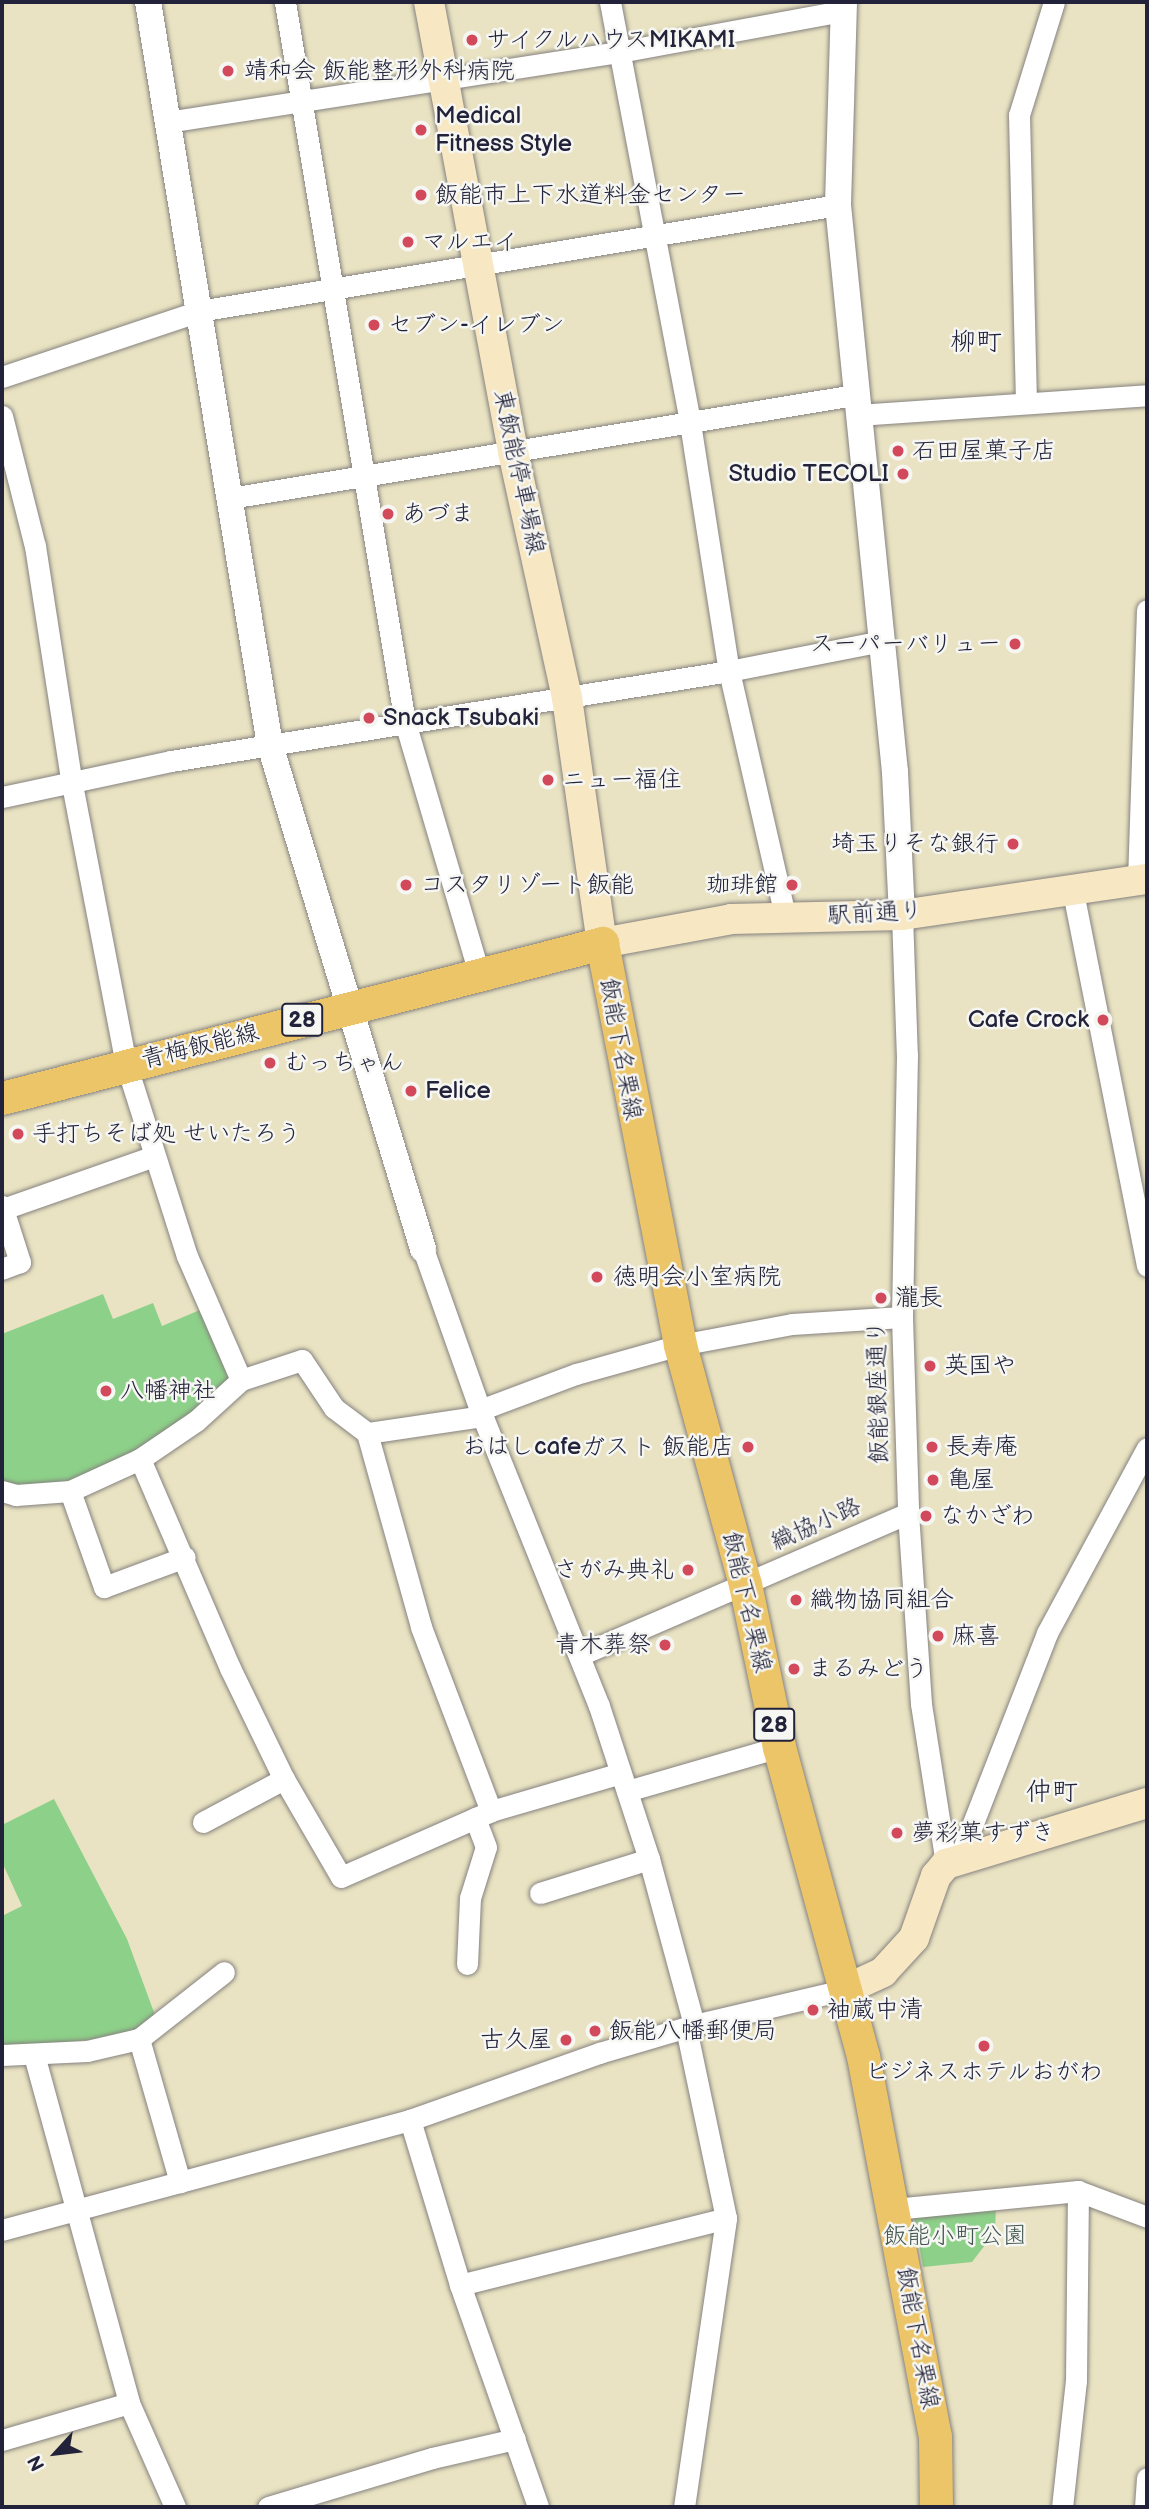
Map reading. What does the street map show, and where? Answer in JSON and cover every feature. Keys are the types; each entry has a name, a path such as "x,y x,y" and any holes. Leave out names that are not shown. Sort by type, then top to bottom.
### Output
{"main road":[{"name":"東飯能停車場線","path":"429,2 513,452 567,698 602,943"},
{"name":"駅前通り","path":"602,943 699,923 785,916 902,915 1143,880"},
{"name":"青梅飯能線","path":"2,1098 602,943"},
{"name":"飯能下名栗線","path":"602,943 680,1345 746,1584 779,1746 847,1989 894,2208 935,2435 936,2507"},
{"path":"847,1989 883,1972 914,1938 936,1877 953,1862 1147,1803"}],"street":[{"path":"148,2 270,745 423,1249 481,1413 580,1655 624,1782 649,1859 690,2027 726,2218 684,2507"},
{"path":"285,2 335,289 405,722 479,974"},
{"path":"610,2 652,238 690,422 729,671 785,916"},
{"path":"1026,401 1019,115 1054,2"},
{"path":"167,122 619,52 844,7 838,205 855,405 895,772 902,915"},
{"path":"2,377 199,311 652,238 838,205"},
{"path":"230,498 690,422 855,405 1147,395"},
{"path":"2,416 35,546 71,779 126,1064 154,1156 207,1307 241,1380"},
{"path":"1143,880 1147,610"},
{"path":"2,797 71,779 405,722 729,671 882,641"},
{"path":"1073,891 1147,1266"},
{"name":"飯能銀座通り","path":"902,915 907,1055 902,1317 908,1513 921,1704 953,1862"},
{"path":"2,1269 20,1262 2,1208 154,1156"},
{"path":"367,1433 481,1413 576,1374 680,1345 792,1324 902,1317"},
{"path":"2,1491 16,1495 71,1491 140,1459 196,1421 241,1380 302,1360 334,1408 367,1433 421,1627 483,1815 486,1847 470,1898 467,1965"},
{"path":"953,1862 1047,1633 1147,1448"},
{"path":"140,1459 185,1557 230,1668 284,1779 341,1877 483,1815 779,1746"},
{"path":"71,1491 104,1587 185,1557"},
{"name":"織協小路","path":"580,1655 908,1513"},
{"path":"203,1822 284,1779"},
{"path":"540,1893 649,1859"},
{"path":"2,2055 87,2051 139,2039 224,1972"},
{"path":"2,2230 410,2120 599,2053 690,2027 847,1989"},
{"path":"139,2039 180,2182"},
{"path":"34,2055 129,2403 175,2507"},
{"path":"410,2120 460,2285 538,2507"},
{"path":"1062,2507 1076,2381 1078,2191"},
{"path":"894,2208 1078,2191 1147,2217"},
{"path":"460,2285 726,2218"},
{"path":"2,2440 129,2403"},
{"path":"268,2507 432,2458 515,2440"},
{"path":"1145,2507 1147,2478"}],"green space":[{"name":"八幡神社","path":"103,1294 113,1319 153,1303 162,1326 207,1307 241,1380 196,1421 70,1491 2,1491 2,1334"},
{"path":"54,1799 127,1939 155,2015 130,2036 2,2048 2,1916 22,1906 2,1862 2,1825"},
{"name":"飯能小町公園","path":"996,2205 995,2232 972,2262 923,2267 914,2217"}],"place":[{"name":"サイクルハウスMIKAMI","path":"472,40"},
{"name":"靖和会 飯能整形外科病院","path":"228,71"},
{"name":"Medical Fitness Style","path":"421,130"},
{"name":"飯能市上下水道料金センター","path":"421,195"},
{"name":"マルエイ","path":"408,242"},
{"name":"セブン-イレブン","path":"374,325"},
{"name":"石田屋菓子店","path":"898,451"},
{"name":"Studio TECOLI","path":"903,474"},
{"name":"あづま","path":"388,514"},
{"name":"スーパーバリュー","path":"1015,644"},
{"name":"Snack Tsubaki","path":"369,718"},
{"name":"ニュー福住","path":"548,780"},
{"name":"埼玉りそな銀行","path":"1013,844"},
{"name":"コスタリゾート飯能","path":"406,885"},
{"name":"珈琲館","path":"792,885"},
{"name":"Cafe Crock","path":"1103,1020"},
{"name":"むっちゃん","path":"270,1063"},
{"name":"Felice","path":"411,1091"},
{"name":"手打ちそば処 せいたろう","path":"18,1134"},
{"name":"徳明会小室病院","path":"597,1277"},
{"name":"瀧長","path":"881,1298"},
{"name":"英国や","path":"930,1366"},
{"name":"八幡神社","path":"106,1391"},
{"name":"おはしcafeガスト 飯能店","path":"748,1447"},
{"name":"長寿庵","path":"932,1447"},
{"name":"亀屋","path":"933,1480"},
{"name":"なかざわ","path":"926,1516"},
{"name":"さがみ典礼","path":"688,1570"},
{"name":"織物協同組合","path":"796,1600"},
{"name":"麻喜","path":"938,1636"},
{"name":"青木葬祭","path":"665,1645"},
{"name":"まるみどう","path":"794,1669"},
{"name":"夢彩菓すずき","path":"897,1833"},
{"name":"袖蔵中清","path":"813,2010"},
{"name":"飯能八幡郵便局","path":"595,2031"},
{"name":"古久屋","path":"566,2040"},
{"name":"ビジネスホテルおがわ","path":"984,2046"}],"district":[{"name":"柳町","path":"976,343"},
{"name":"仲町","path":"1052,1793"}]}
